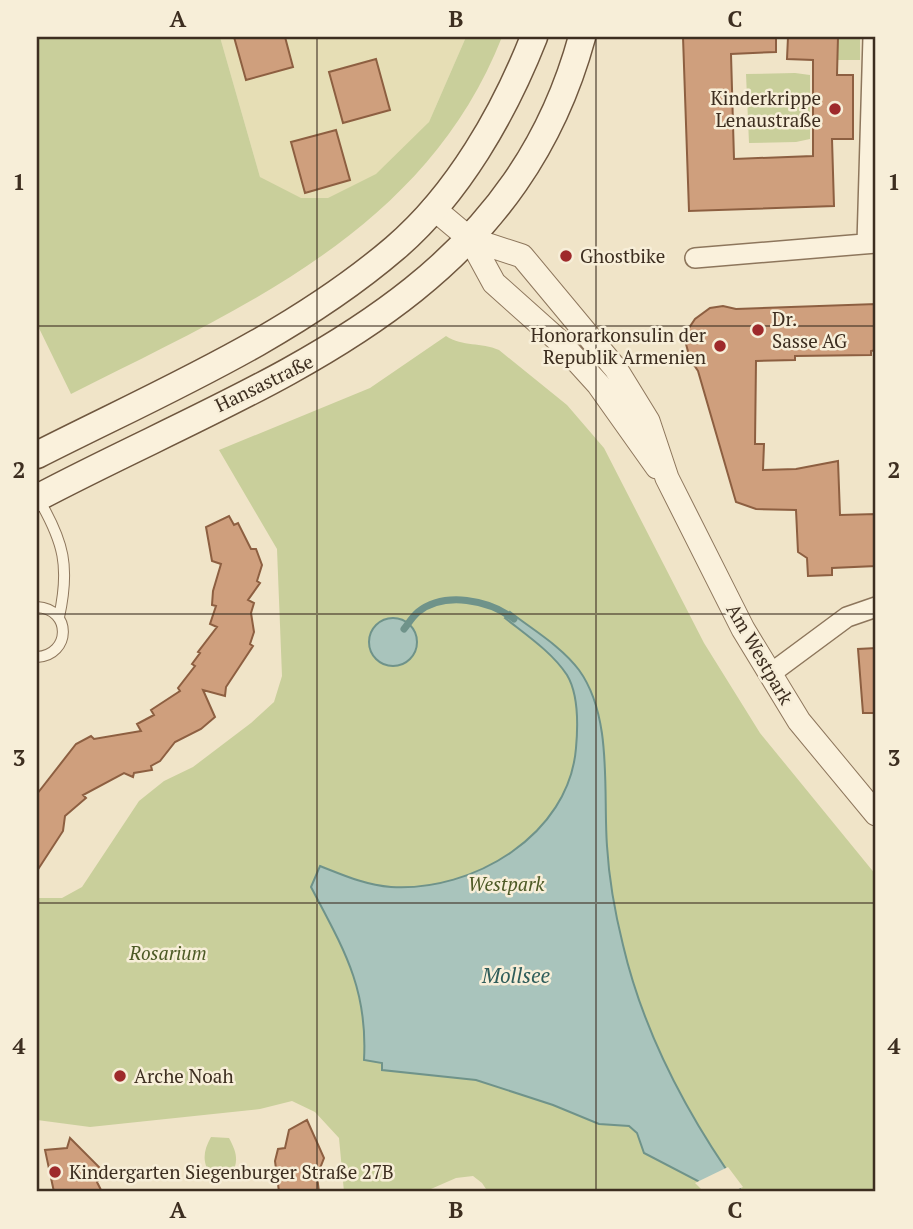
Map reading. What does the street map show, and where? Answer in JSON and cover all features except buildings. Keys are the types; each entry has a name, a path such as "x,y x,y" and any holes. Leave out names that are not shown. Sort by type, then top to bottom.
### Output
{"main road":[{"name":"Hansastraße","path":"37,455 276,332 318,307 396,247 433,208 486,135 534,37"},
{"name":"Hansastraße","path":"37,497 322,354 426,282 470,239 518,180 536,149 572,73 582,37"}],"street":[{"path":"695,258 872,243 873,37"},
{"name":"Am Westpark","path":"433,208 470,239 494,283 554,336 582,367 667,478"},
{"name":"Am Westpark","path":"470,239 522,256 616,369 649,421 667,478 726,597 770,674 799,721 876,814"},
{"path":"770,674 847,617 876,607"}],"lane":[{"name":"Hansastraße","path":"37,497 58,539 67,570 59,617 64,632 59,647 46,657 37,657"},
{"path":"37,607 46,608 59,617"}],"shaded area":[{"path":"220,37 466,37 429,122 389,173 330,208 293,205 260,177"}],"green space":[{"path":"37,37 220,37 260,177 301,198 328,198 376,174 429,122 466,37 502,37 469,104 427,162 378,212 323,255 263,294 71,394 37,324"},
{"path":"838,37 860,37 860,60 838,60"},
{"path":"746,74 810,75 810,139 749,143"},
{"name":"Westpark","path":"446,336 459,342 499,350 567,405 604,448 704,643 760,733 876,875 876,1192 488,1192 473,1176 456,1178 424,1192 344,1192 339,1138 315,1112 292,1101 260,1109 90,1127 37,1120 37,898 62,898 82,887 139,801 164,781 193,767 251,723 274,702 282,676 277,549 219,450 370,388"},
{"path":"211,1137 229,1138 236,1157 231,1176 214,1179 207,1169 205,1154"}],"water":[{"name":"Mollsee","path":"510,612 564,653 579,670 590,689 602,732 611,883 632,978 670,1074 704,1135 742,1192 709,1192 698,1181 644,1153 637,1133 629,1126 599,1124 553,1105 476,1080 382,1070 382,1063 364,1060 362,1011 351,969 311,887 320,866 381,886 422,886 454,880 484,868 512,852 536,832 556,807 569,779 577,730 576,701 571,683 554,659 505,618"},
{"path":"393,618 410,625 417,642 410,659 393,666 376,659 369,642 376,625"}],"pier":[{"path":"728,1167 743,1187 732,1192 704,1192 695,1183"}],"waterway":[{"path":"404,629 416,614 429,605 454,600 480,603 514,619"}],"place":[{"name":"Kinderkrippe Lenaustraße","path":"835,109"},
{"name":"Ghostbike","path":"566,256"},
{"name":"Dr. Sasse AG","path":"758,330"},
{"name":"Honorarkonsulin der Republik Armenien","path":"720,346"},
{"name":"Arche Noah","path":"120,1076"},
{"name":"Kindergarten Siegenburger Straße 27B","path":"55,1172"}],"park label":[{"name":"Rosarium","path":"168,953"}]}
